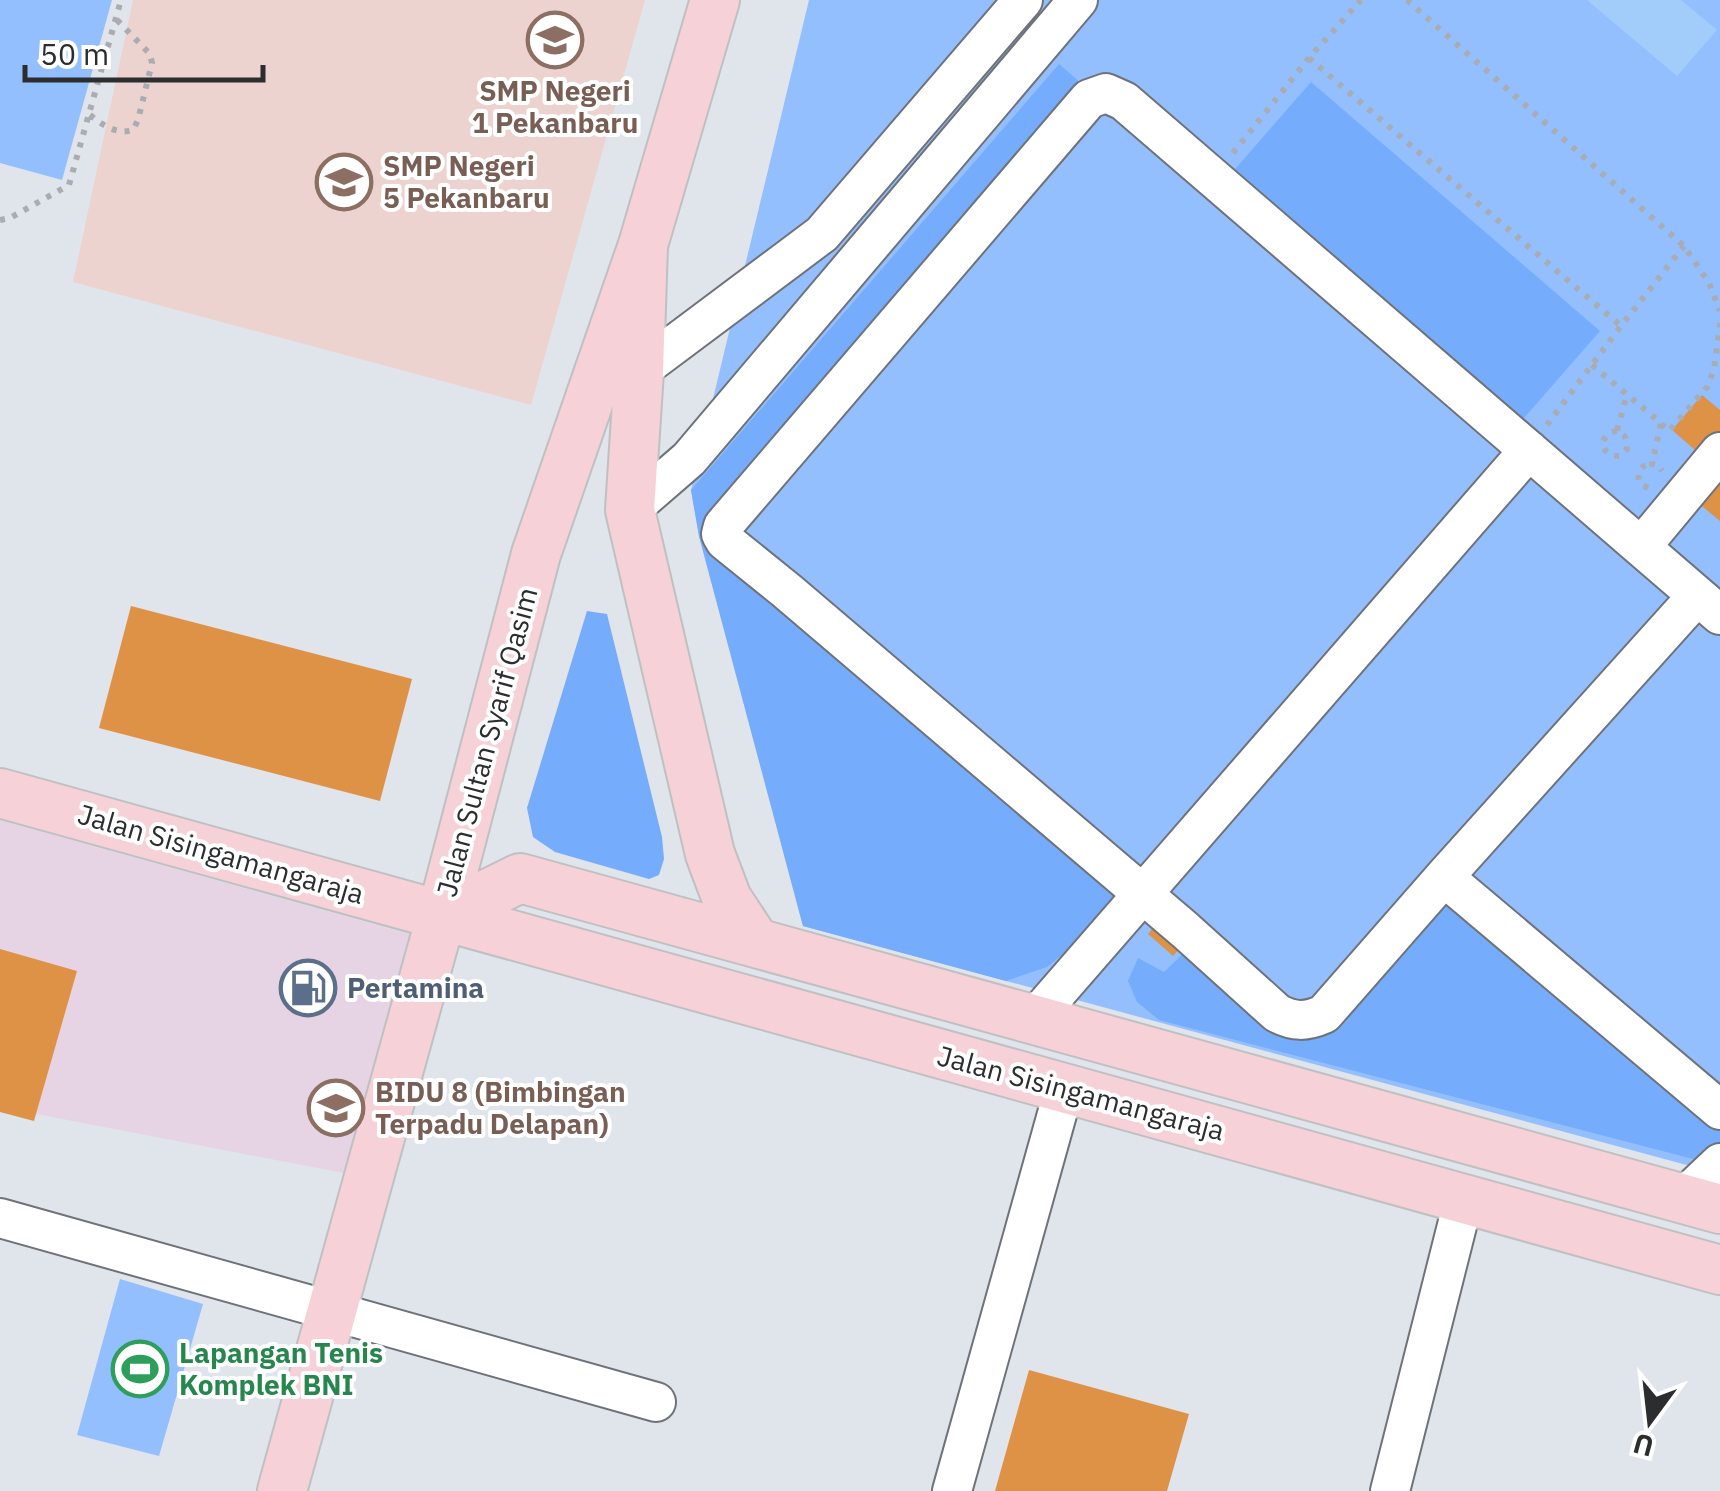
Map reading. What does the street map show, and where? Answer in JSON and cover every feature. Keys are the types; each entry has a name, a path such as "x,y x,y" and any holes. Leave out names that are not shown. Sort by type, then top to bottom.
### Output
{"main road":[{"name":"Jalan Sultan Syarif Qasim","path":"282,1491 441,917 536,554 643,245 715,0"},
{"path":"643,245 630,510 710,854 727,899 756,944"},
{"name":"Jalan Sisingamangaraja","path":"0,792 1720,1270"},
{"name":"Jalan Sisingamangaraja","path":"441,917 520,878 1701,1204"},
{"path":"1388,1119 1464,1198"}],"street":[{"path":"639,371 822,234 1024,0"},
{"path":"630,510 689,458 1078,0"},
{"path":"1106,93 1124,100 1214,178 1709,606 1444,877 1324,1014 1303,1021 1289,1020 1277,1012 721,534 722,526 1089,100 1106,93"},
{"path":"1034,1020 1529,450"},
{"path":"1641,547 1720,452"},
{"path":"1444,877 1720,1110"},
{"path":"952,1491 1064,1089"},
{"path":"1701,1204 1720,1163"},
{"path":"1390,1491 1464,1198"},
{"path":"0,1218 656,1402"}],"path":[{"path":"0,220 68,185 122,0"},
{"path":"1214,178 1361,0"},
{"path":"1408,0 1684,246 1709,283 1720,311"},
{"path":"90,115 122,133 132,130 138,120 152,63 150,54 116,19"},
{"path":"1310,58 1621,326"},
{"path":"1529,450 1684,246"},
{"path":"1592,364 1670,431 1707,386 1714,370 1720,323"},
{"path":"1617,431 1627,394"},
{"path":"1652,464 1660,423"},
{"path":"1617,431 1624,434 1627,449 1620,456 1612,456 1602,444 1604,436 1617,431"},
{"path":"1645,464 1652,464 1663,473 1659,485 1647,488 1640,484 1638,476 1645,464"}],"shaded area":[{"path":"0,0 112,0 62,180 0,163"},
{"name":"SMP Negeri 5 Pekanbaru","path":"133,0 645,0 531,405 73,282"},
{"path":"809,0 1720,0 1720,1174 803,926 699,536 691,490"},
{"path":"1587,0 1681,0 1717,30 1677,76"},
{"path":"1059,64 1090,91 707,538 1126,893 1088,934 1047,967 1006,981 803,926 699,536 691,490"},
{"path":"1311,82 1600,331 1518,425 1229,176"},
{"path":"587,611 607,614 662,837 664,859 659,875 649,879 555,852 533,837 527,808"},
{"path":"0,820 412,935 349,1174 0,1107"},
{"path":"1443,888 1720,1124 1720,1147 1693,1159 1159,1020 1137,1002 1128,981 1138,958 1164,972 1192,945 1285,1028"},
{"name":"Lapangan Tenis Komplek BNI","path":"120,1279 203,1304 159,1456 77,1435"}],"building":[{"path":"1702,395 1720,410 1720,521 1686,493 1711,464 1672,430"},
{"path":"131,606 412,679 380,801 99,728"},
{"path":"1160,919 1186,941 1173,956 1148,934"},
{"path":"0,949 77,971 34,1121 0,1112"},
{"path":"1029,1370 1189,1414 1167,1491 995,1491"}],"place":[{"name":"SMP Negeri 1 Pekanbaru","path":"555,40"},
{"name":"SMP Negeri 5 Pekanbaru","path":"344,182"},
{"name":"Pertamina","path":"308,988"},
{"name":"BIDU 8 (Bimbingan Terpadu Delapan)","path":"336,1108"},
{"name":"Lapangan Tenis Komplek BNI","path":"140,1369"}]}
